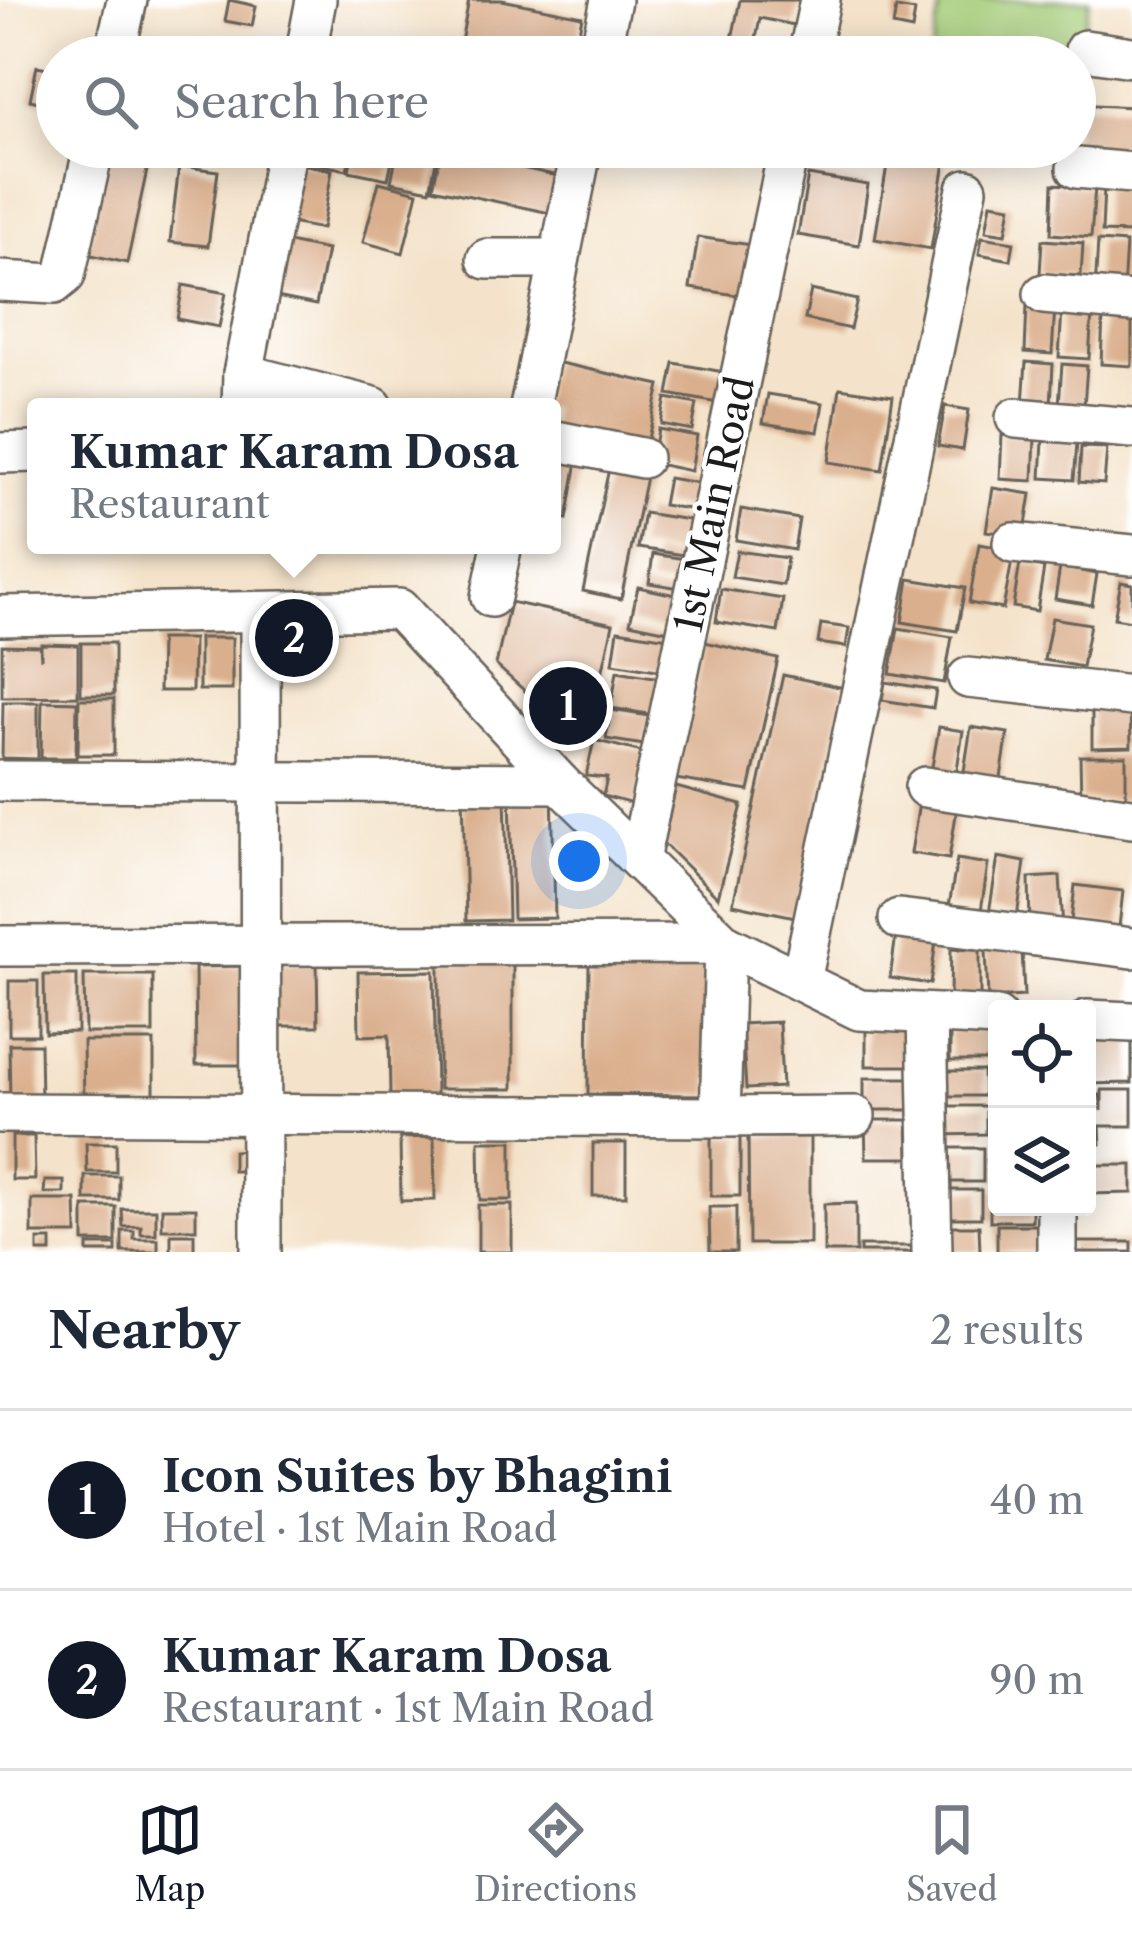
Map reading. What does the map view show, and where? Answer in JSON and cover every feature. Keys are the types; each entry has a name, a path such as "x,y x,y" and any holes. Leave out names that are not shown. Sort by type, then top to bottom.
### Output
{"street":[{"path":"119,36 127,0"},
{"path":"309,36 316,0"},
{"path":"603,36 611,0"},
{"path":"812,36 820,0"},
{"path":"1096,52 1132,57"},
{"path":"0,281 54,284 65,275 89,168"},
{"path":"283,168 242,391 299,398"},
{"path":"532,398 578,168"},
{"name":"1st Main Road","path":"639,860 785,168"},
{"path":"1086,168 1132,173"},
{"path":"801,982 967,189"},
{"path":"488,259 560,259"},
{"path":"1044,294 1132,302"},
{"path":"1016,418 1132,428"},
{"path":"561,442 641,458"},
{"path":"1013,543 1132,555"},
{"path":"491,597 500,554"},
{"path":"0,616 399,609 560,783 725,944 859,1010 988,1017"},
{"path":"260,612 261,1252"},
{"path":"968,678 1132,696"},
{"path":"0,781 560,783"},
{"path":"925,787 1132,818"},
{"path":"899,919 1132,949"},
{"path":"0,946 725,944"},
{"path":"720,1117 725,944"},
{"path":"1096,1018 1131,1011"},
{"path":"927,1015 932,1252"},
{"path":"0,1113 856,1116"},
{"path":"1057,1216 1058,1248"}],"green space":[{"path":"942,0 1090,0 1083,36 935,36"}],"building":[{"path":"229,0 256,6 252,26 225,21"},
{"path":"469,0 502,0 582,16 578,36 462,36"},
{"path":"740,0 800,0 794,25 760,18 757,36 733,36"},
{"path":"896,8 915,11 912,30 893,26"},
{"path":"36,71 36,101 30,100"},
{"path":"1096,105 1132,107 1132,160 1096,158"},
{"path":"105,168 147,168 127,263 87,254"},
{"path":"179,168 218,171 208,246 170,242"},
{"path":"295,168 332,170 322,229 285,222"},
{"path":"350,168 390,168 388,179"},
{"path":"394,168 435,168 430,190 391,182"},
{"path":"437,168 522,168 558,176 550,213 433,188"},
{"path":"887,168 944,168 931,249 875,239"},
{"path":"808,175 868,185 859,245 798,235"},
{"path":"379,182 418,192 403,253 363,242"},
{"path":"1053,184 1095,187 1091,237 1051,234"},
{"path":"1104,186 1132,188 1132,233 1102,232"},
{"path":"991,203 1011,206 1006,234 986,231"},
{"path":"698,237 758,246 750,297 690,288"},
{"path":"982,237 1014,242 1011,260 979,254"},
{"path":"1042,240 1083,243 1081,276 1040,274"},
{"path":"283,241 327,250 316,305 272,296"},
{"path":"1098,241 1126,243 1123,292 1095,291"},
{"path":"183,285 226,293 219,327 177,319"},
{"path":"811,290 857,300 850,329 805,319"},
{"path":"1027,305 1055,306 1052,354 1025,352"},
{"path":"1062,310 1092,312 1089,359 1059,357"},
{"path":"1103,314 1132,315 1132,366 1101,364"},
{"path":"551,361 660,385 645,452 561,433 561,398 543,398"},
{"path":"1026,362 1053,364 1051,406 1023,404"},
{"path":"674,363 729,373 724,404 668,394"},
{"path":"1062,364 1087,366 1084,406 1059,405"},
{"path":"840,388 893,396 882,470 829,462"},
{"path":"768,394 823,403 818,432 763,423"},
{"path":"666,398 697,404 692,430 661,424"},
{"path":"945,406 969,410 963,450 938,446"},
{"path":"658,429 697,436 691,471 652,463"},
{"path":"1002,435 1035,438 1033,481 1000,479"},
{"path":"1043,441 1077,443 1074,480 1041,478"},
{"path":"1081,447 1107,448 1104,484 1079,482"},
{"path":"561,458 577,461 567,519 561,518"},
{"path":"611,459 648,467 621,599 583,591"},
{"path":"668,478 699,483 695,510 663,505"},
{"path":"993,488 1031,494 1024,537 986,531"},
{"path":"741,509 799,519 794,550 736,540"},
{"path":"644,513 696,521 690,556 638,548"},
{"path":"979,544 1014,550 1003,609 969,603"},
{"path":"737,551 787,558 783,585 732,577"},
{"path":"653,554 685,559 680,588 649,583"},
{"path":"1020,563 1044,568 1037,611 1013,607"},
{"path":"1060,567 1097,574 1092,605 1055,599"},
{"path":"909,579 965,588 957,631 902,622"},
{"path":"1121,582 1132,584 1132,621 1114,618"},
{"path":"638,587 680,596 673,632 630,623"},
{"path":"721,589 783,599 778,632 716,622"},
{"path":"510,602 613,624 586,746 496,665"},
{"path":"1052,618 1090,624 1082,667 1044,660"},
{"path":"821,624 849,628 846,647 818,643"},
{"path":"898,628 952,637 944,683 890,674"},
{"path":"618,630 668,638 663,671 613,663"},
{"path":"199,638 232,638 232,690 199,690"},
{"path":"160,639 193,639 192,691 159,691"},
{"path":"705,642 778,659 749,791 676,779"},
{"path":"81,643 114,643 114,695 81,695"},
{"path":"41,644 78,645 78,696 2,697 2,645 40,646 41,659"},
{"path":"617,671 660,678 654,715 611,708"},
{"path":"783,675 844,688 795,917 733,904"},
{"path":"885,682 936,690 933,708 882,700"},
{"path":"79,699 114,699 114,755 78,755"},
{"path":"42,701 77,702 76,758 41,758"},
{"path":"3,702 38,702 38,759 2,758"},
{"path":"1092,705 1130,705 1131,747 1092,748"},
{"path":"611,710 649,716 644,745 606,739"},
{"path":"939,727 963,731 955,782 930,778"},
{"path":"971,727 1008,733 999,790 962,784"},
{"path":"594,740 646,753 636,805 603,796 607,778 586,776"},
{"path":"1080,756 1126,756 1126,799 1081,800"},
{"path":"676,787 742,805 718,897 663,843"},
{"path":"552,789 555,918 513,919 510,790"},
{"path":"505,791 508,920 466,921 463,792"},
{"path":"920,796 958,802 949,859 911,853"},
{"path":"998,857 1025,862 1017,917 989,913"},
{"path":"957,859 988,864 981,911 949,906"},
{"path":"1060,876 1063,929 1030,930 1029,878"},
{"path":"1075,885 1123,891 1119,927 1071,922"},
{"path":"897,928 937,934 930,984 890,978"},
{"path":"951,949 980,949 980,996 950,996"},
{"path":"1022,949 1024,996 988,998 986,950"},
{"path":"439,960 513,960 513,1089 439,1089"},
{"path":"589,960 710,961 709,1095 588,1094"},
{"path":"317,962 318,1026 274,1026 273,963"},
{"path":"244,966 244,1065 196,1065 195,967"},
{"path":"434,971 436,1095 390,1096 389,1035 359,1036 358,972"},
{"path":"44,975 77,975 77,1032 45,1033"},
{"path":"84,975 153,975 153,1033 85,1033"},
{"path":"9,981 38,981 38,1035 9,1035"},
{"path":"911,1019 912,1066 866,1066 866,1020"},
{"path":"779,1022 782,1087 746,1089 742,1024"},
{"path":"950,1031 988,1031 988,1061 950,1061"},
{"path":"1096,1033 1132,1033 1132,1083 1096,1084"},
{"path":"83,1041 154,1041 154,1103 84,1104"},
{"path":"9,1044 40,1044 41,1101 10,1101"},
{"path":"940,1071 983,1071 984,1096 941,1096"},
{"path":"864,1078 911,1078 912,1110 864,1110"},
{"path":"1102,1090 1132,1090 1132,1126 1100,1126 1101,1144 1096,1144 1096,1095 1100,1095 1102,1111"},
{"path":"938,1106 986,1106 986,1134 939,1135"},
{"path":"865,1120 908,1120 909,1158 866,1158"},
{"path":"12,1136 34,1136 35,1180 12,1180"},
{"path":"434,1137 435,1200 401,1201 400,1138"},
{"path":"711,1137 740,1137 740,1196 711,1196"},
{"path":"748,1137 810,1137 810,1244 749,1244"},
{"path":"479,1141 512,1141 512,1200 480,1200"},
{"path":"86,1143 116,1143 116,1172 87,1172"},
{"path":"593,1143 626,1143 626,1196 593,1196"},
{"path":"939,1148 983,1148 983,1182 939,1182"},
{"path":"244,1150 245,1171 233,1171 233,1151"},
{"path":"1096,1165 1132,1165 1132,1193 1096,1194"},
{"path":"85,1176 119,1176 119,1200 85,1200"},
{"path":"45,1181 64,1181 64,1193 44,1193"},
{"path":"940,1190 981,1190 981,1218 941,1218"},
{"path":"32,1200 76,1200 77,1234 32,1234"},
{"path":"856,1203 856,1252 824,1252 824,1204"},
{"path":"478,1205 512,1205 512,1252 478,1252"},
{"path":"84,1207 116,1207 116,1242 84,1242"},
{"path":"709,1207 736,1207 736,1252 710,1252"},
{"path":"162,1208 196,1208 196,1229 162,1229"},
{"path":"122,1209 156,1209 156,1234 141,1234 141,1226 123,1227"},
{"path":"990,1216 1032,1216 1032,1221 990,1221"},
{"path":"997,1225 1037,1225 1038,1252 997,1252"},
{"path":"941,1226 979,1226 980,1252 942,1252"},
{"path":"122,1231 134,1231 134,1239 158,1239 158,1252 122,1252"},
{"path":"171,1234 194,1234 194,1252 171,1252"},
{"path":"38,1240 51,1240 51,1252 38,1252"},
{"path":"1070,1242 1132,1242 1132,1252 1070,1252"},
{"path":"88,1245 116,1245 116,1252 88,1252"},
{"path":"860,1246 912,1246 912,1252 860,1252"}],"place":[{"name":"Kumar Karam Dosa","path":"294,638"},
{"name":"Icon Suites by Bhagini","path":"568,706"}]}
